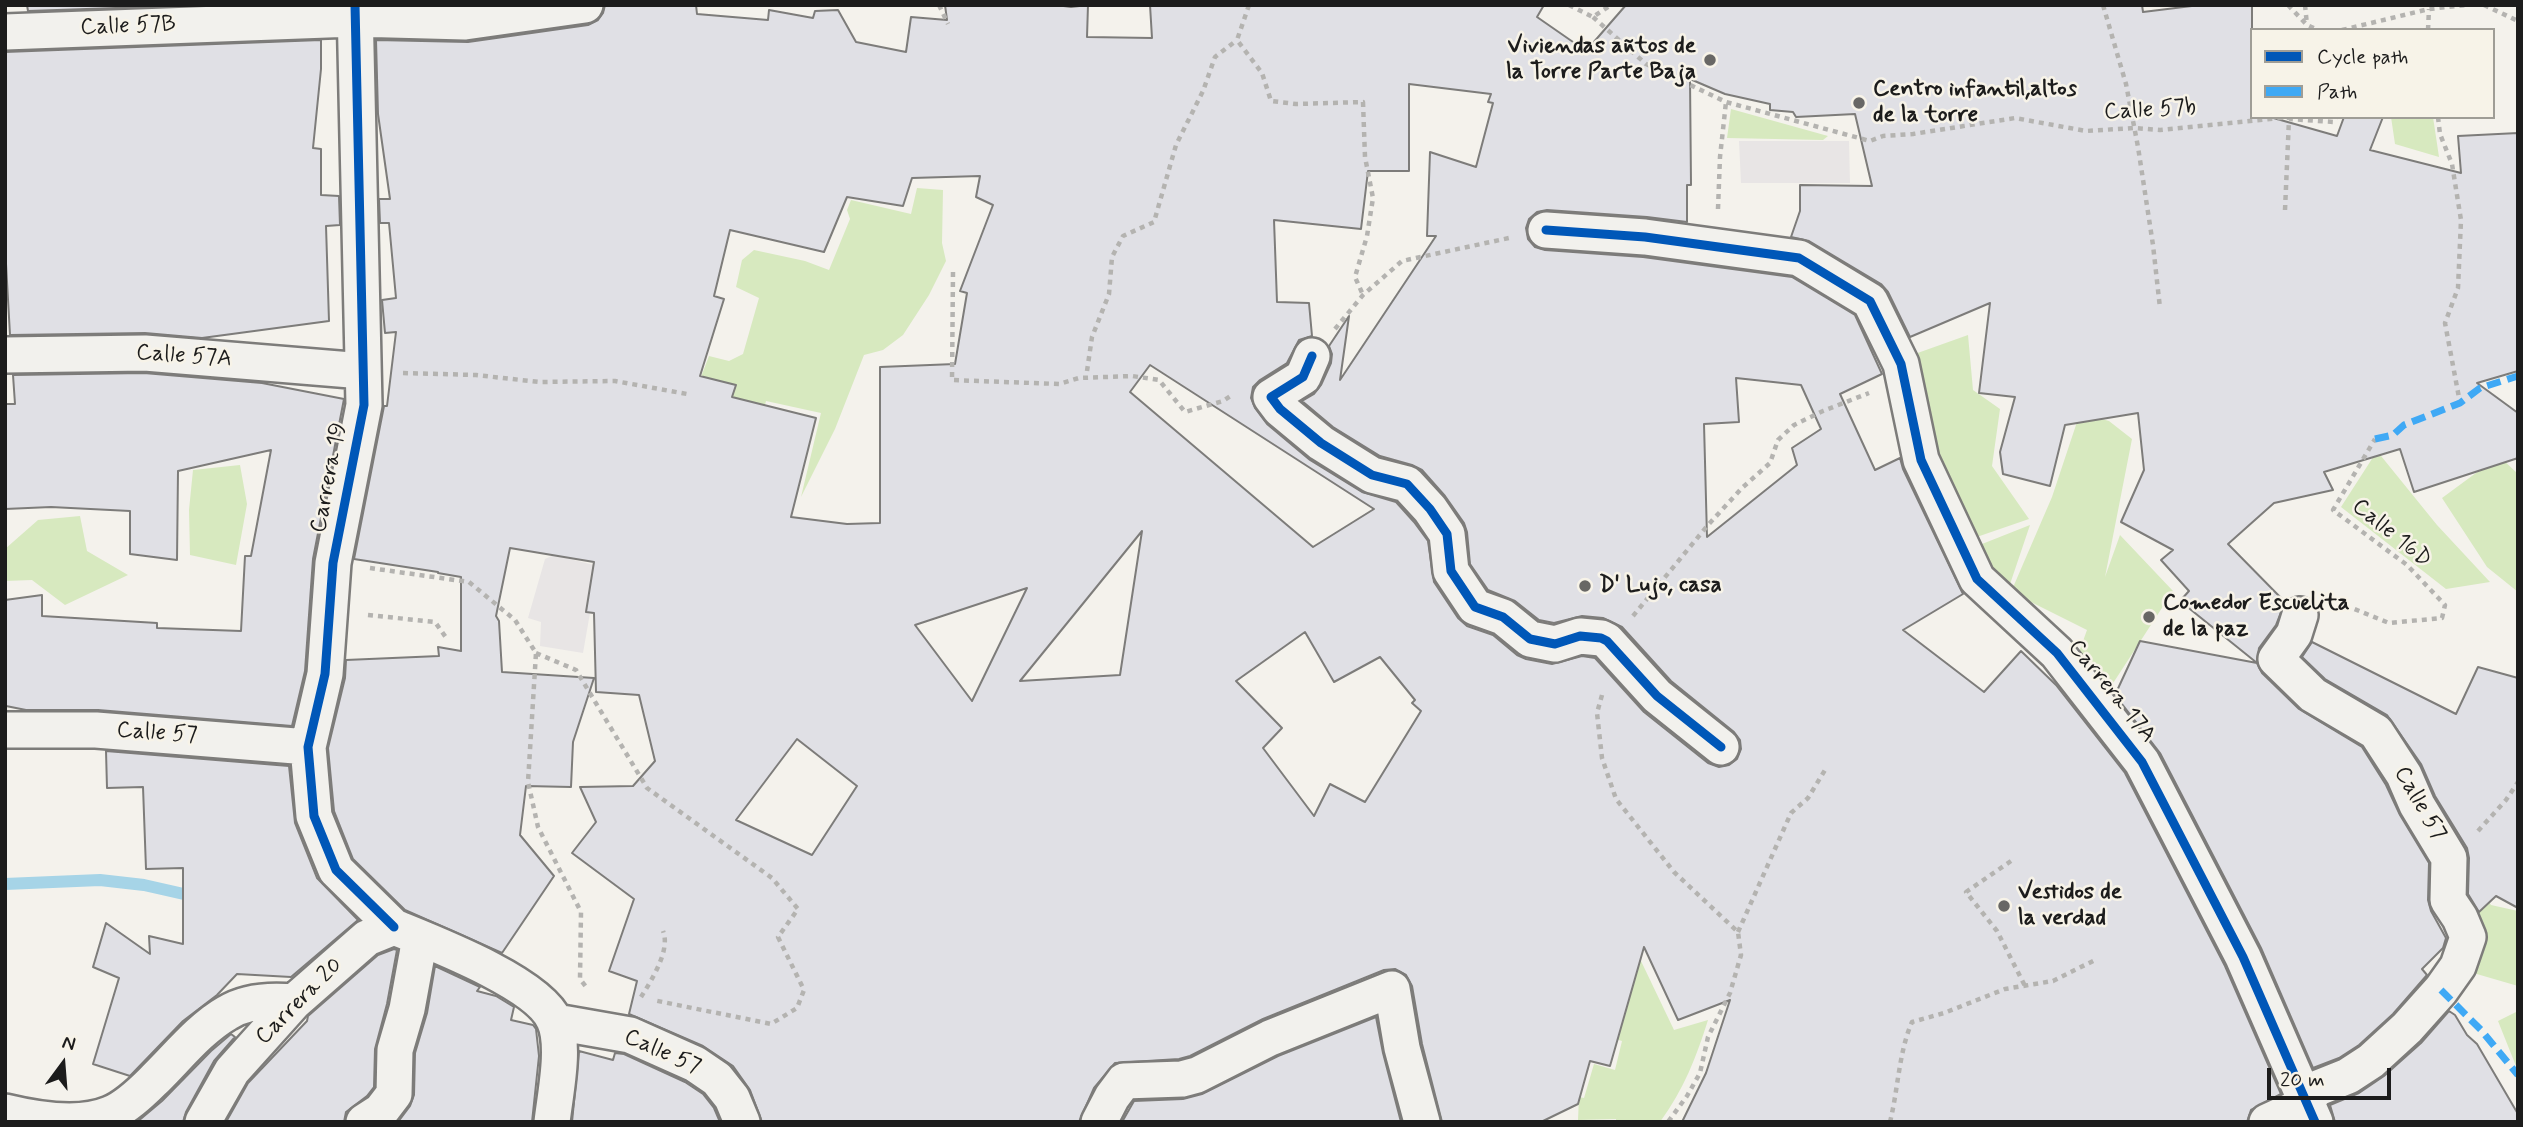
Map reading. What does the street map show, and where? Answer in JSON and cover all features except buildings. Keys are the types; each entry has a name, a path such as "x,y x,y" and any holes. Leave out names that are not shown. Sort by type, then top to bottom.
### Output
{"street":[{"name":"Calle 57B","path":"5,32 354,12 465,22 536,9 585,5"},
{"name":"Carrera 19","path":"354,12 364,405 333,563 326,674 307,747 314,816 336,870 413,935"},
{"path":"1546,230 1645,237 1715,246"},
{"name":"Carrera 17A","path":"1715,246 1799,258 1870,301 1901,364 1922,460 1977,579 2057,653 2142,761 2243,957 2310,1111"},
{"name":"Calle 57A","path":"5,355 145,353 363,371"},
{"path":"1312,356 1303,377 1271,397 1280,409 1321,443 1372,475 1407,484 1430,509 1447,534 1451,571 1475,607 1503,617 1530,639 1555,644 1580,636 1601,638 1612,646 1657,696 1721,747"},
{"name":"Calle 57","path":"2267,1122 2293,1110 2310,1111 2318,1088 2348,1076 2371,1061 2407,1028 2441,990 2458,966 2468,937 2448,900 2449,858 2417,805 2404,775 2376,732 2313,695 2276,659 2294,634 2300,615"},
{"name":"Calle 57","path":"5,730 96,730 307,747"},
{"path":"364,1122 382,1111 394,1094 395,1050 407,1009 413,935"},
{"name":"Calle 57","path":"413,935 486,968 546,1010 630,1035 695,1064 717,1079 732,1098 742,1122"},
{"name":"Carrera 20","path":"203,1122 232,1071 294,1002 367,939 413,935"},
{"path":"1099,1122 1124,1081 1182,1079 1197,1074 1260,1042 1392,989 1402,1048 1422,1122"},
{"path":"5,1112 51,1121 88,1121 112,1114 142,1091 228,1012 271,1000 294,1002"},
{"path":"546,1010 558,1060 552,1122"}],"path":[{"path":"939,5 948,24"},
{"path":"1087,371 1092,337 1109,294 1112,257 1123,236 1154,222 1176,145 1203,91 1215,57 1237,40 1249,5"},
{"path":"1593,17 1611,5"},
{"path":"2103,5 2126,84 2147,202 2160,309"},
{"path":"2288,5 2307,25 2314,28"},
{"path":"2305,5 2307,25"},
{"path":"2350,28 2429,9 2466,5"},
{"path":"2484,5 2518,21"},
{"path":"2428,28 2429,9"},
{"path":"1237,40 1262,73 1271,101 1296,104 1363,102 1365,158 1373,198 1367,236 1355,277 1363,295 1402,261 1546,230"},
{"path":"1715,246 1726,102"},
{"path":"2285,210 2289,119"},
{"path":"2438,119 2440,134 2452,164 2461,220 2458,288 2445,323 2460,403"},
{"path":"953,272 952,380 1059,384 1079,378 1132,376 1159,380 1185,412 1223,401 1246,386 1280,409"},
{"path":"363,371 475,375 539,382 615,380 687,394"},
{"path":"1738,932 1674,872 1616,799 1602,758 1597,713 1612,646 1708,525 1742,488 1770,463 1777,440 1794,425 1898,382 1907,391"},
{"path":"333,563 470,582 515,620 536,653 576,670 647,788 772,878 798,909 778,936 804,990 797,1008 771,1024 630,997"},
{"path":"328,614 435,622 447,639"},
{"path":"536,653 528,782 538,827 581,912 580,979 594,996"},
{"path":"1668,1122 1700,1073 1708,1037 1730,993 1741,955 1738,932 1791,813 1808,798 1825,769"},
{"path":"2449,858 2471,839 2506,800 2518,782"},
{"path":"2011,861 1966,892 1997,932 2025,986"},
{"path":"641,997 657,972 666,939 663,931"},
{"path":"1891,1122 1905,1037 1912,1022 1944,1013 2005,989 2053,981 2097,959"}],"shaded area":[{"path":"1739,141 1849,141 1850,183 1741,183"},
{"path":"554,555 594,565 586,612 590,613 583,653 540,646 541,622 528,618 545,559"}],"green space":[{"path":"1731,109 1828,136 1823,140 1727,138"},
{"path":"2391,119 2433,119 2439,157 2395,144"},
{"path":"917,188 943,190 942,243 946,261 929,295 903,335 883,350 864,355 835,429 801,497 821,413 766,401 753,453 694,395 709,356 729,361 743,354 759,298 736,287 742,260 754,250 805,261 829,270 850,219 847,210 851,200 911,214"},
{"path":"1968,335 1973,390 2000,409 1992,466 2029,519 1968,540 1928,454 1912,355"},
{"path":"2080,413 2109,421 2132,439 2105,577 2120,535 2173,591 2106,694 2078,655 2087,630 2011,592 2052,497"},
{"path":"2377,451 2437,525 2490,582 2446,589 2341,507"},
{"path":"2499,456 2518,474 2518,592 2487,567 2442,498"},
{"path":"240,465 247,504 236,565 190,555 189,510 193,470"},
{"path":"80,516 87,551 128,575 65,605 32,580 5,581 5,549 38,520"},
{"path":"2030,525 2007,593 1977,546"},
{"path":"2459,888 2482,891 2491,905 2518,911 2518,986 2463,970"},
{"path":"1641,961 1674,1030 1708,1020 1694,1060 1683,1085 1660,1122 1578,1120 1579,1097 1584,1098 1594,1064 1615,1070 1622,1041 1599,1034 1614,975"},
{"path":"2518,1011 2518,1071 2498,1021"}],"waterway":[{"path":"5,884 100,880 144,885 197,897"}],"marked path":[{"path":"2375,439 2393,435 2404,425 2460,403 2480,388 2518,376"},
{"path":"2441,990 2481,1030 2518,1075"}],"cycle path":[{"path":"355,5 364,405 333,563 325,674 308,747 314,816 336,870 394,927"},
{"path":"1546,230 1645,237 1799,258 1870,301 1901,364 1921,460 1977,579 2057,653 2142,762 2243,957 2315,1122"},
{"path":"1312,356 1303,377 1271,397 1280,409 1321,443 1372,475 1407,484 1430,509 1447,534 1451,571 1475,607 1503,617 1530,639 1555,644 1580,636 1607,641 1657,696 1721,747"}],"place":[{"name":"Viviendas añtos de la Torre Parte Baja","path":"1710,60"},
{"name":"Centro infantil,altos de la torre","path":"1859,103"},
{"name":"D' Lujo, casa","path":"1585,586"},
{"name":"Comedor Escuelita de la paz","path":"2149,617"},
{"name":"Vestidos de la verdad","path":"2004,906"}]}
